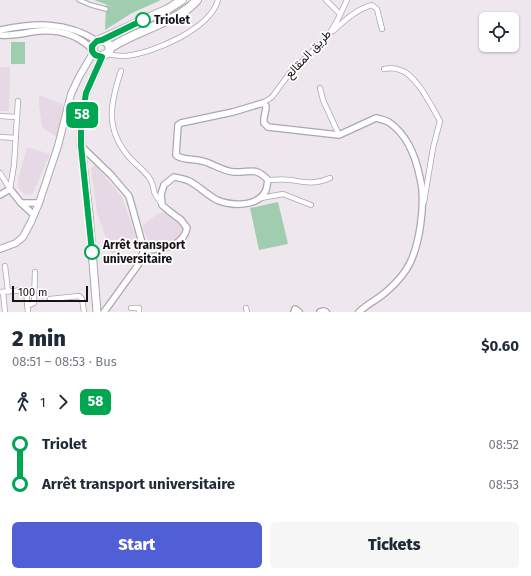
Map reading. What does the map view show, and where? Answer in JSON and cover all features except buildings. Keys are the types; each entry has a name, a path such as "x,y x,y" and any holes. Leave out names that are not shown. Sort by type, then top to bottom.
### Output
{"highway":[{"path":"182,0 173,6 99,40 93,44 93,51 97,56 106,53 132,36 179,15 197,0"},
{"path":"99,40 107,42 106,53"}],"main road":[{"path":"0,249 16,243 23,237 34,215 59,142 71,94 78,77 93,51"},
{"path":"97,312 89,214 81,146 81,125 86,93 106,53"}],"street":[{"path":"79,0 106,9"},
{"path":"106,53 128,55 158,48 173,42 185,35 208,17 217,6 218,0"},
{"path":"326,0 340,14"},
{"name":"طريق المقالع","path":"263,103 272,96 288,74 328,36 337,21 346,0"},
{"path":"328,36 348,17 372,5 376,9 382,29"},
{"path":"0,30 26,26 51,25 77,30 99,40"},
{"path":"0,35 17,35 47,30 61,32 77,37 93,51"},
{"path":"359,312 365,306 381,296 394,284 406,270 413,257 418,241 433,148 440,121 425,95 412,78 401,70 390,68 384,69"},
{"path":"121,71 111,111 112,126 118,141 123,149 152,181 154,192 162,205 181,220 187,228 182,240 175,245 154,250 144,250"},
{"path":"320,88 323,100 339,135"},
{"path":"0,195 10,189 14,165 18,101"},
{"path":"330,178 322,182 313,183 289,179 268,180 261,173 250,171 233,172 203,161 179,158 176,155 178,125 263,103 266,106 264,123 268,127 339,135 376,118 389,122 404,137 415,159 421,179 422,217"},
{"path":"0,116 17,117"},
{"path":"0,137 16,138"},
{"path":"81,146 111,175 129,196 144,250 138,265 104,312"},
{"path":"0,173 21,203 34,215"},
{"path":"162,205 161,194 164,185 174,177 189,181 218,200 233,204 250,203 261,198 283,194 311,205"},
{"path":"261,198 266,191 268,180"},
{"path":"21,203 39,203"},
{"path":"5,312 4,292 6,266"},
{"path":"27,306 34,303 35,272"},
{"path":"4,292 26,290 28,312"},
{"path":"50,299 79,296 82,299 84,312"},
{"path":"131,308 139,308 139,312"},
{"path":"294,312 295,309 299,312"},
{"path":"320,312 326,312"}],"shaded area":[{"path":"0,67 10,67 9,111 0,111"},
{"path":"39,95 64,105 57,137 42,127"},
{"path":"27,147 50,154 32,195 26,195 18,188 18,180"},
{"path":"95,165 122,197 138,243 112,254 97,213 91,168"},
{"path":"164,212 181,224 183,231 179,240 169,245 154,246 149,243 142,226 157,214"}],"green space":[{"path":"94,0 161,0 132,13 105,30 106,5 116,8"},
{"path":"11,42 25,42 25,64 11,64"},
{"path":"278,202 288,244 259,250 250,208"}],"bus line":[{"name":"58","path":"92,252 81,146 81,125 89,83 102,57 95,55 92,51 92,46 97,41 143,20"}],"place":[{"name":"Triolet","path":"143,20"},
{"name":"Arrêt transport universitaire","path":"92,252"}]}
